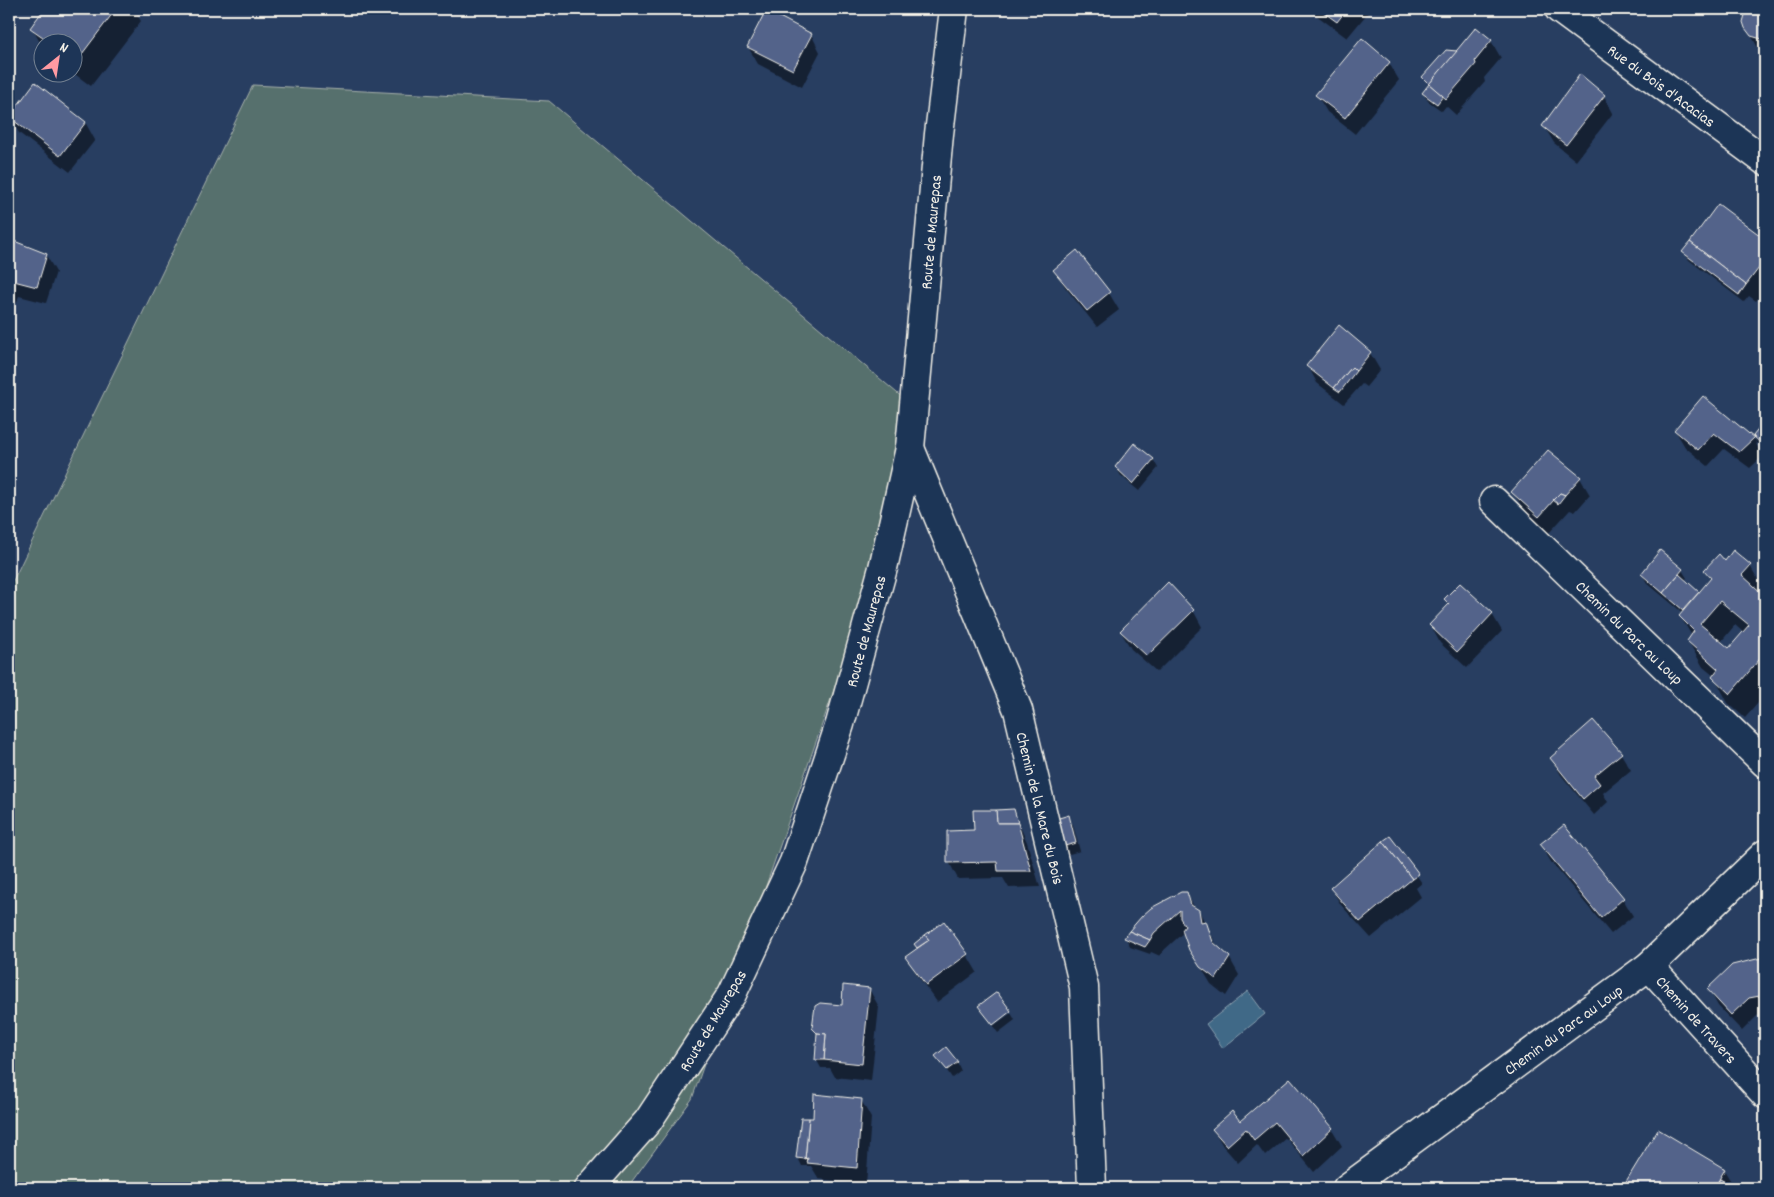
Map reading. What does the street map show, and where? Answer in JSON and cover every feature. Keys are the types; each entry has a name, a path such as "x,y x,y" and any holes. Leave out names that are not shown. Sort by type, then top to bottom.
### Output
{"street":[{"name":"Route de Maurepas","path":"589,1188 648,1121 732,994 794,862 842,715 883,568 910,448 938,144 954,9"},
{"name":"Rue du Bois d'Acacias","path":"1559,9 1765,161"},
{"name":"Chemin de la Mare du Bois","path":"910,448 1018,710 1084,987 1092,1188"},
{"name":"Chemin du Parc au Loup","path":"1494,501 1765,763"},
{"name":"Chemin du Parc au Loup","path":"1347,1188 1649,966 1765,854"},
{"name":"Chemin de Travers","path":"1649,966 1765,1094"}],"green space":[{"path":"253,85 549,101 928,419 692,1099 627,1188 9,1188 9,589"}],"water":[{"path":"1248,991 1265,1014 1223,1048 1206,1024"}],"building":[{"path":"44,9 116,9 82,54 82,32 36,32 30,28"},
{"path":"1319,9 1347,9 1337,22"},
{"path":"1749,9 1765,9 1765,40 1751,36 1745,28 1743,22"},
{"path":"766,10 812,34 793,70 747,47"},
{"path":"1476,27 1492,40 1475,61 1476,64 1446,99 1429,84"},
{"path":"1362,38 1390,62 1345,118 1315,95"},
{"path":"1446,50 1457,51 1429,84 1422,77"},
{"path":"1580,74 1605,95 1566,145 1542,126"},
{"path":"35,82 86,122 60,156 9,117"},
{"path":"1429,84 1443,96 1437,104 1422,93"},
{"path":"1718,204 1765,239 1765,260 1746,285 1690,242"},
{"path":"9,239 47,254 37,287 10,280 9,282"},
{"path":"1690,242 1746,285 1739,295 1682,252"},
{"path":"1077,250 1110,292 1087,311 1053,270"},
{"path":"1339,325 1371,352 1356,371 1352,367 1334,388 1306,366"},
{"path":"1352,367 1356,371 1340,392 1334,388"},
{"path":"1703,396 1754,438 1739,452 1714,433 1698,450 1674,430"},
{"path":"1765,421 1765,447 1753,436"},
{"path":"1134,443 1154,459 1133,484 1115,467"},
{"path":"1548,450 1581,477 1565,495 1560,493 1539,517 1511,492"},
{"path":"1560,493 1565,495 1558,504 1553,500"},
{"path":"1660,550 1683,569 1663,593 1641,574"},
{"path":"1733,550 1751,565 1742,575 1765,596 1765,604 1760,610 1765,615 1765,653 1730,694 1712,677 1718,669 1687,641 1694,631 1679,616 1711,578 1704,570 1719,554 1725,561","holes":["1720,601 1749,625 1729,648 1700,624"]},
{"path":"1679,574 1699,592 1683,610 1663,593"},
{"path":"1168,582 1194,610 1147,656 1120,631"},
{"path":"1460,583 1493,613 1457,652 1429,625 1449,604 1444,599"},
{"path":"1593,720 1622,753 1594,776 1600,784 1583,799 1550,758"},
{"path":"1014,809 1018,823 997,823 996,810"},
{"path":"973,810 996,810 997,823 1018,823 1031,871 998,871 997,862 947,863 947,831 974,830"},
{"path":"1069,815 1076,843 1053,849 1046,822"},
{"path":"1564,825 1624,898 1601,918 1540,844"},
{"path":"1390,836 1419,874 1412,879 1383,841"},
{"path":"1383,841 1412,879 1360,922 1330,888"},
{"path":"1181,892 1187,892 1191,905 1199,910 1201,922 1206,921 1213,942 1230,957 1216,979 1200,967 1189,950 1182,930 1185,926 1180,918 1180,910 1154,933 1150,940 1129,931 1151,908"},
{"path":"944,921 968,954 926,985 905,957 929,940 925,935"},
{"path":"1129,931 1150,940 1145,947 1124,938"},
{"path":"925,935 929,940 917,948 914,944"},
{"path":"1765,957 1765,995 1749,998 1731,1015 1707,989 1732,965"},
{"path":"843,985 870,988 862,1064 824,1060 826,1034 817,1033 812,1028 815,1006 820,1003 842,1005"},
{"path":"997,992 1011,1011 993,1025 978,1006"},
{"path":"817,1033 826,1034 824,1060 815,1060"},
{"path":"946,1047 958,1062 947,1070 935,1056"},
{"path":"1290,1078 1333,1128 1303,1156 1275,1122 1254,1140 1246,1129 1227,1146 1212,1129 1232,1111 1240,1121"},
{"path":"814,1094 862,1099 857,1168 807,1163 808,1158 805,1159 809,1118 813,1118"},
{"path":"801,1118 809,1118 805,1159 796,1158"},
{"path":"1658,1129 1725,1169 1716,1185 1722,1188 1622,1188"},
{"path":"1720,1179 1736,1188 1722,1188 1716,1185"}]}
